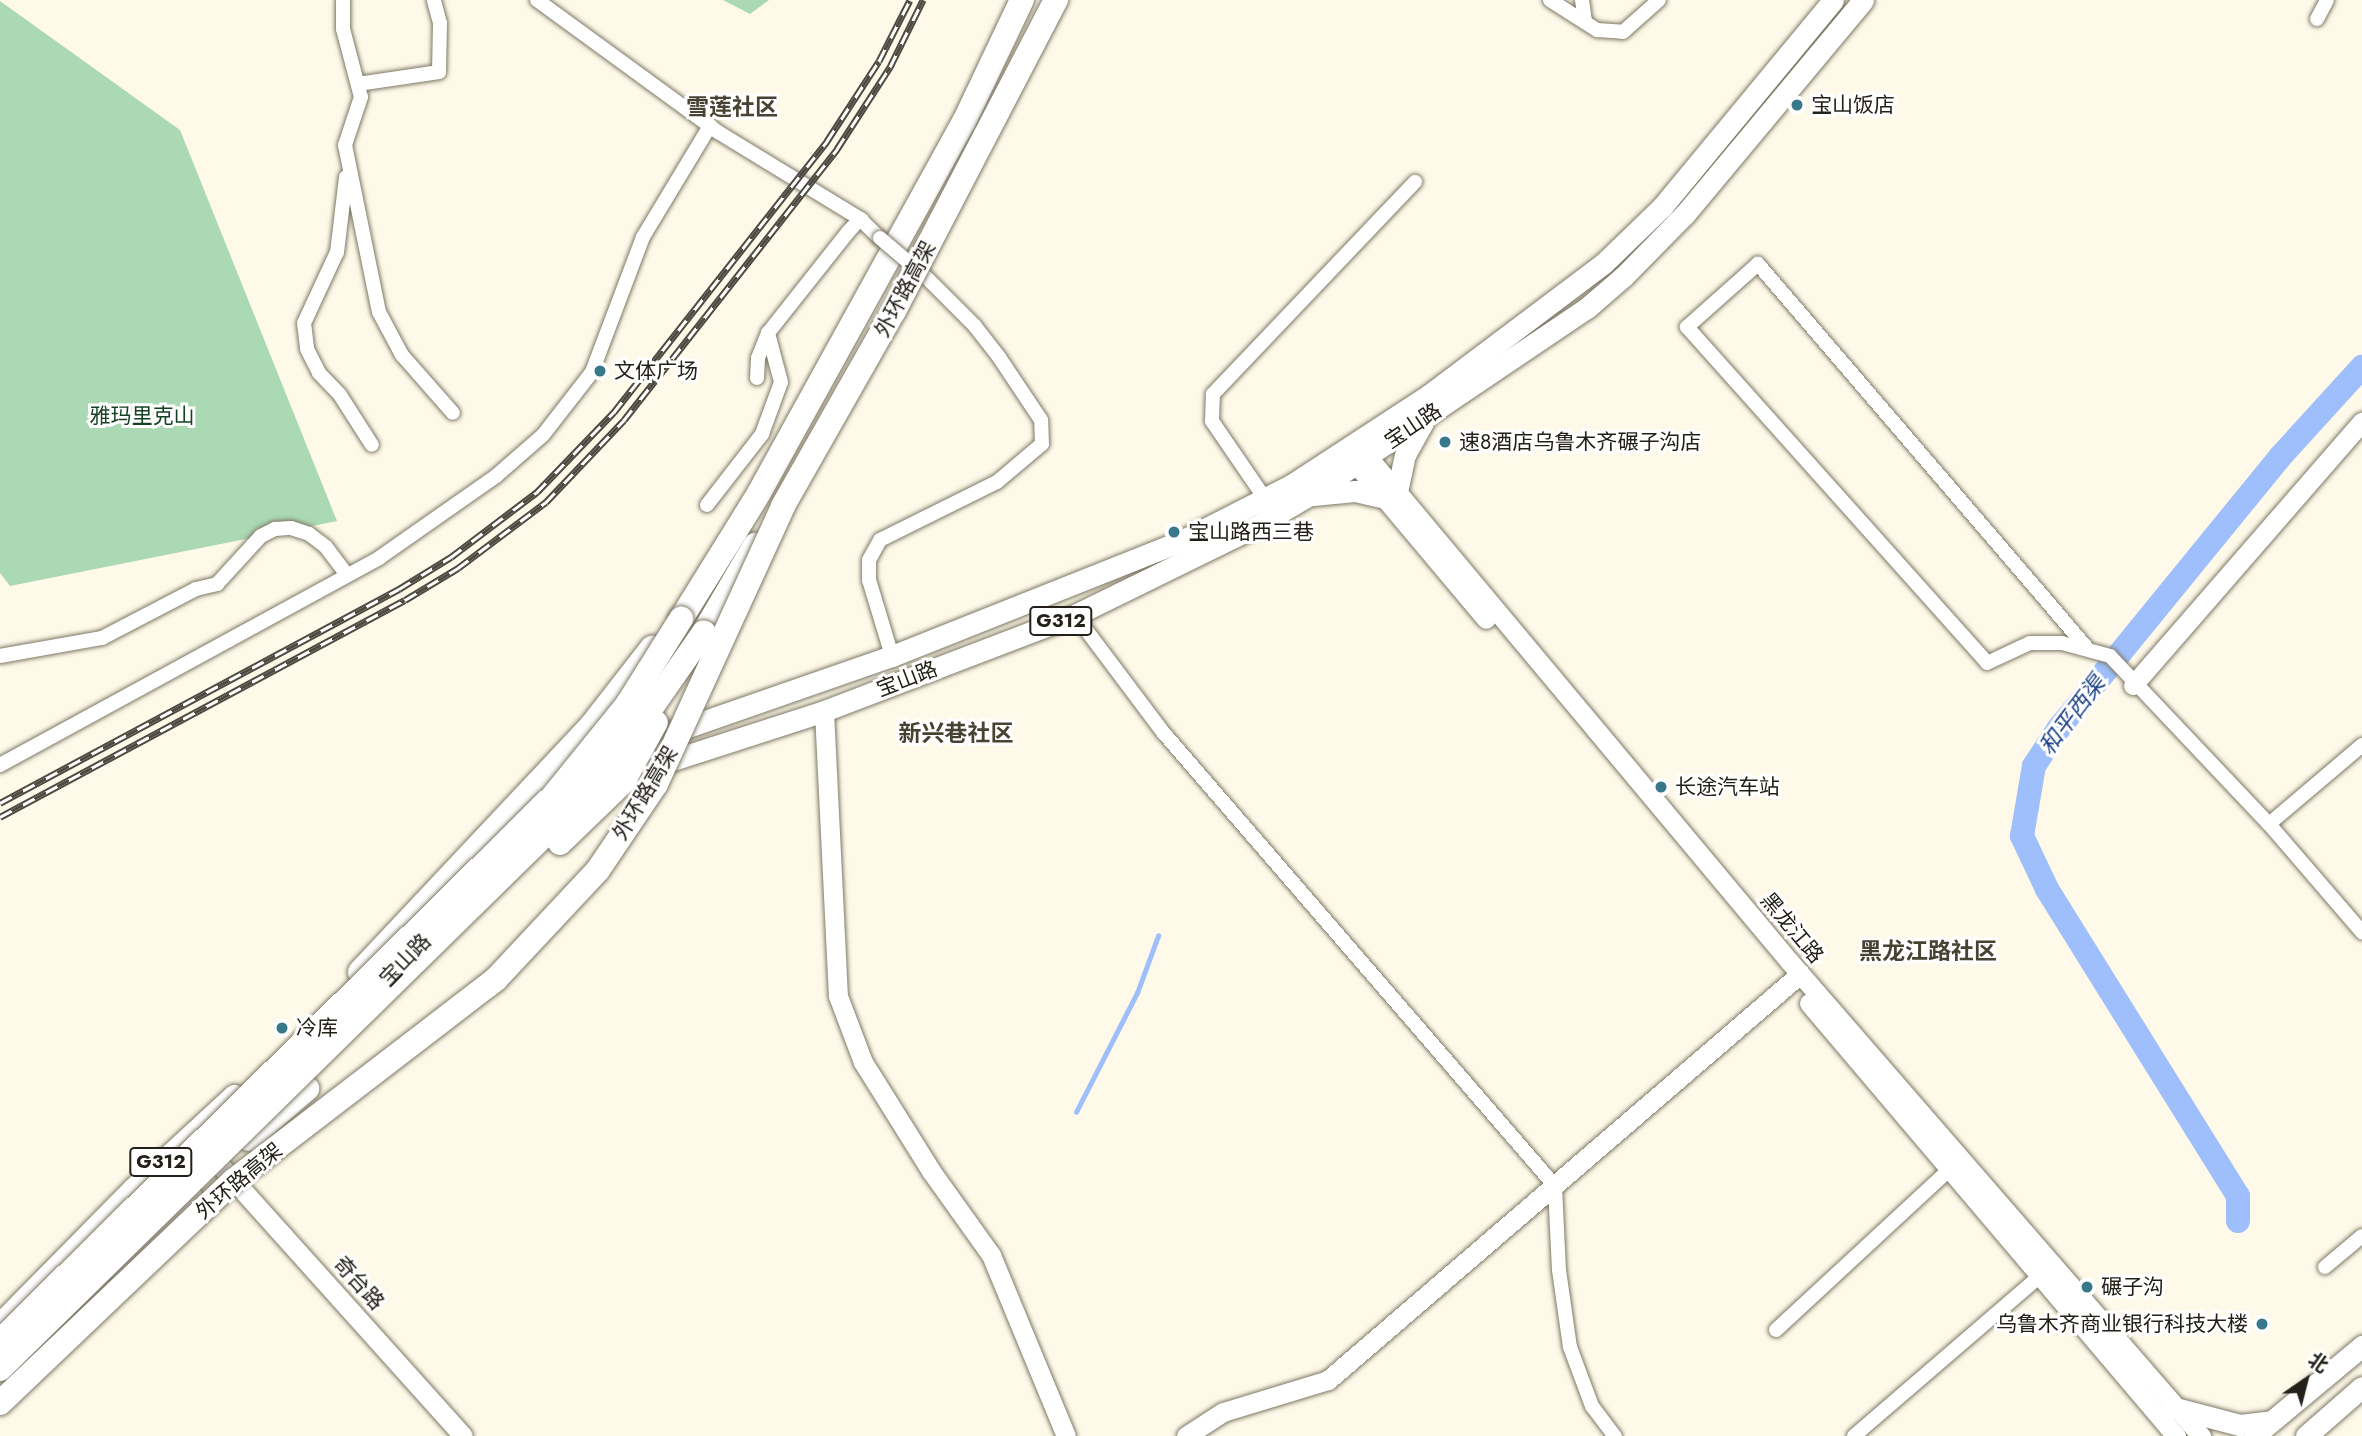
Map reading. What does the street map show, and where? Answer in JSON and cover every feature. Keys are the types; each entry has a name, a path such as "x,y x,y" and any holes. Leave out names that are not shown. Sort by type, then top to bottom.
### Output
{"highway":[{"path":"328,1007 428,895 592,726 695,592 759,493 950,146 1022,0"},
{"name":"外环路高架","path":"0,1389 215,1181 345,1088 480,981 582,872 639,786 767,508 878,313 1038,0"},
{"path":"219,1164 307,1089 623,782 778,506 1053,0"},
{"name":"外环路高架","path":"0,1403 233,1181 496,979 597,870 656,784 783,506 894,311 1053,0"},
{"path":"0,1342 554,795 627,705 695,592"},
{"path":"0,1369 570,810 645,717 705,632"}],"main road":[{"name":"宝山路","path":"0,1408 333,1035 518,845 610,781 824,711 1075,615 1257,526 1308,496 1356,454 1604,264 1662,207 1832,0"},
{"name":"宝山路","path":"0,1323 132,1189 328,1007 502,834 597,759 892,656 1219,526 1426,417 1587,308 1624,276 1685,214 1863,0"},
{"path":"1308,496 1355,491 1391,495 1405,454 1426,417"},
{"path":"2253,1436 2362,1346"},
{"path":"2314,1433 2362,1387"},
{"path":"2175,1408 2240,1425 2274,1420"}],"street":[{"path":"343,0 343,29 361,97 345,145 379,312 402,355 453,413"},
{"path":"358,84 439,72 440,23 434,0"},
{"path":"537,0 710,126 862,220 975,326 1041,420 1042,444 998,482 880,540 869,560 869,580 892,656"},
{"path":"1550,0 1597,30 1623,32 1643,7 1658,0"},
{"path":"1582,0 1585,22"},
{"path":"2317,19 2328,0"},
{"path":"0,765 347,575 496,476 544,435 572,402 592,372 643,237 710,126"},
{"path":"348,158 337,252 304,323 307,349 319,373 340,395 372,445"},
{"path":"1266,500 1212,421 1213,394 1415,182"},
{"path":"757,378 758,358 768,332 862,220"},
{"path":"2087,648 1758,264 1687,327 1987,663 2030,643 2087,648 2110,656 2133,684 2269,824 2362,933"},
{"path":"707,506 762,434 781,382 768,332"},
{"path":"2133,684 2362,422"},
{"name":"黑龙江路","path":"1356,454 2176,1436"},
{"path":"0,656 102,638 195,589 217,584 261,536 275,529 291,528 309,534 326,547 347,575"},
{"path":"1075,615 1162,731 1555,1186 1559,1270 1570,1346 1592,1406 1615,1436"},
{"path":"824,711 838,996 863,1062 931,1171 991,1255 1066,1436"},
{"path":"2269,824 2362,745"},
{"path":"1186,1436 1223,1412 1328,1380 1795,977"},
{"name":"黑龙江路","path":"1795,977 2201,1436"},
{"name":"奇台路","path":"219,1164 463,1436"},
{"path":"1776,1330 1951,1168"},
{"path":"2325,1268 2362,1236"},
{"path":"1854,1436 2041,1275"}],"green space":[{"path":"723,0 769,0 750,14"},
{"name":"雅玛里克山","path":"0,1 180,130 337,521 10,586 0,573"}],"waterway":[{"name":"和平西渠","path":"2238,1221 2238,1196 2047,889 2022,836 2034,766 2059,728 2280,457 2362,367"},
{"path":"1076,1112 1137,993 1158,936"}],"railway":[{"path":"0,803 399,589 451,557 537,492 614,412 827,141 879,61 910,0"},
{"path":"0,817 405,600 458,568 546,502 624,420 837,149 890,67 923,0"}],"place":[{"name":"宝山饭店","path":"1797,105"},
{"name":"文体广场","path":"600,371"},
{"name":"速8酒店乌鲁木齐碾子沟店","path":"1445,442"},
{"name":"宝山路西三巷","path":"1174,532"},
{"name":"长途汽车站","path":"1661,787"},
{"name":"冷库","path":"282,1028"},
{"name":"碾子沟","path":"2087,1287"},
{"name":"乌鲁木齐商业银行科技大楼","path":"2262,1324"}],"district":[{"name":"雪莲社区","path":"732,107"},
{"name":"新兴巷社区","path":"956,733"},
{"name":"黑龙江路社区","path":"1928,951"}]}
